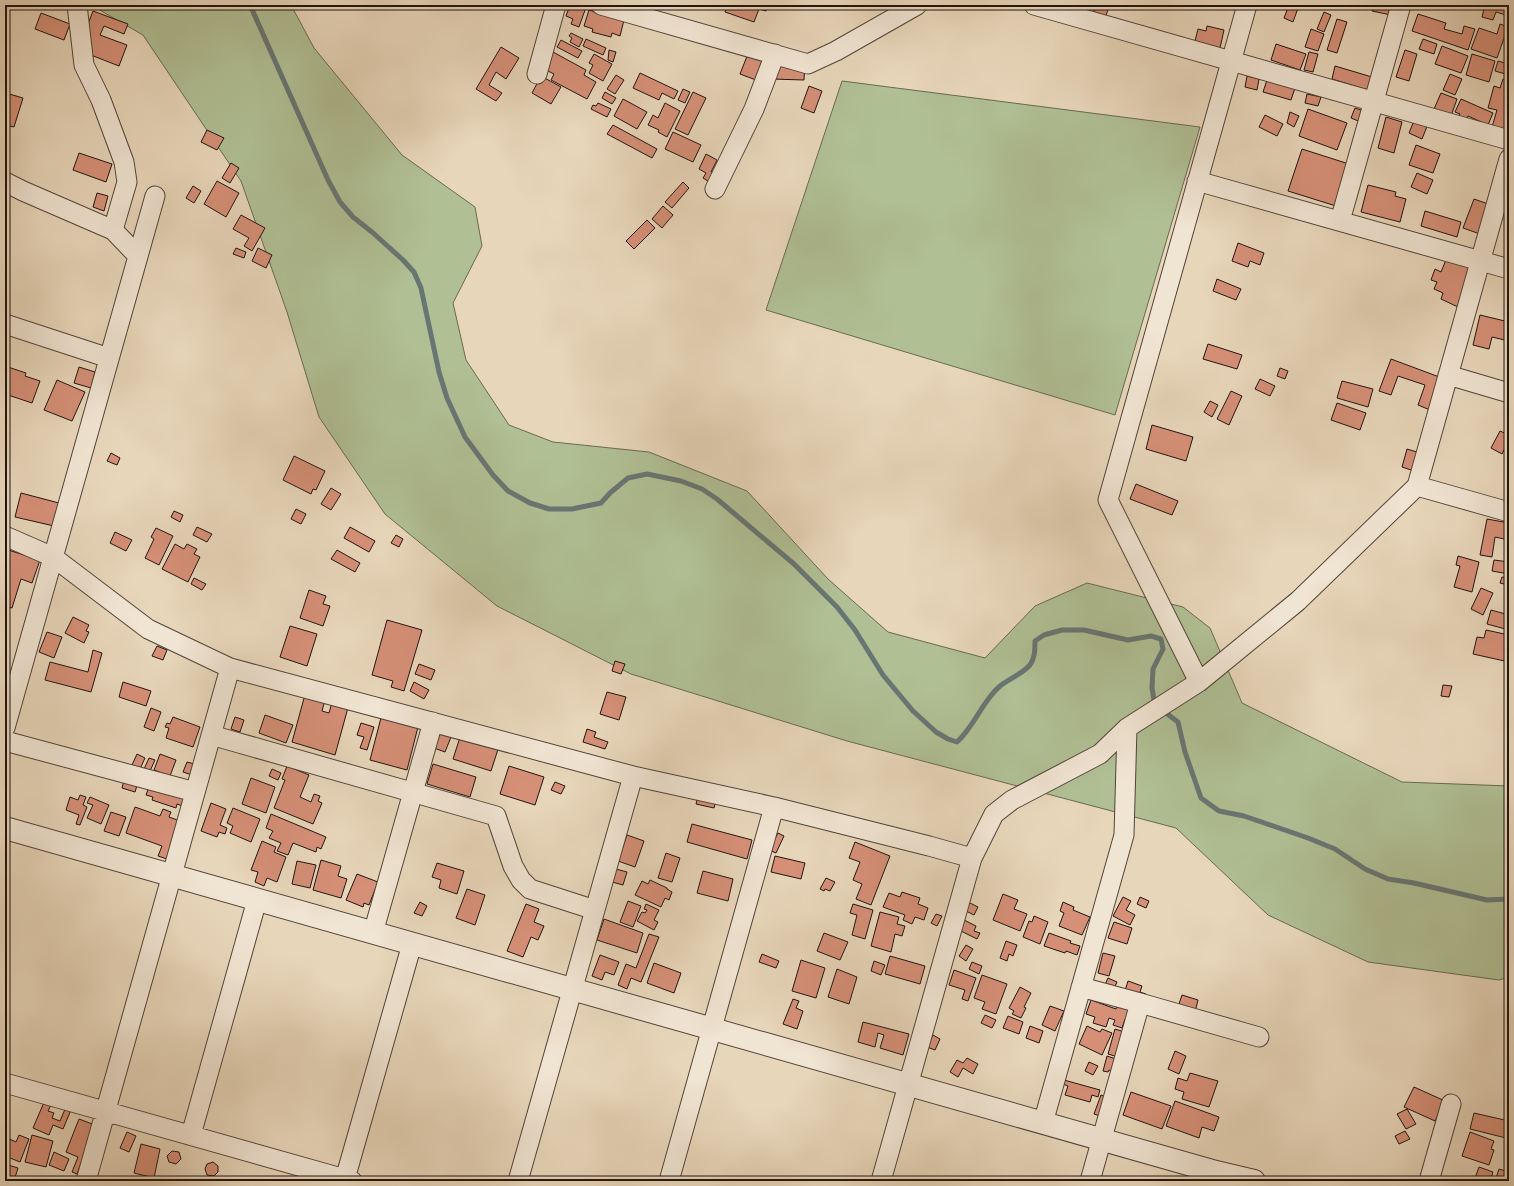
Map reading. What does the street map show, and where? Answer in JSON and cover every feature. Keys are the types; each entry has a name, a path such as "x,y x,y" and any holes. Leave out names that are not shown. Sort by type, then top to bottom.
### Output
{"street":[{"path":"77,5 84,65 102,100 124,162 127,182 113,230"},
{"path":"537,74 556,5"},
{"path":"601,5 808,64 917,5"},
{"path":"1034,5 1509,140"},
{"path":"1200,682 1108,500 1247,5"},
{"path":"1340,221 1401,5"},
{"path":"715,189 754,109 775,54"},
{"path":"881,1181 972,858 994,814 1012,800 1100,754 1127,728 1200,682 1298,601 1417,486 1509,159"},
{"path":"1197,181 1509,269"},
{"path":"5,182 113,230 138,256"},
{"path":"5,728 12,677 53,557 155,196"},
{"path":"5,324 109,358"},
{"path":"1448,375 1509,393"},
{"path":"1417,486 1509,512"},
{"path":"5,536 53,557 148,629 230,668 633,776 774,807 972,858"},
{"path":"86,1181 230,668"},
{"path":"373,933 432,722"},
{"path":"1043,1123 1124,835 1127,728"},
{"path":"211,735 496,816 513,866 521,880 530,889 595,910"},
{"path":"5,741 195,792"},
{"path":"518,1181 633,776"},
{"path":"668,1181 774,807"},
{"path":"5,828 1102,1139 1214,1176 1254,1181"},
{"path":"191,1135 257,900"},
{"path":"5,1083 348,1180 412,944"},
{"path":"1081,987 1259,1037"},
{"path":"1090,1181 1140,1004"},
{"path":"1429,1181 1451,1104"}],"green space":[{"path":"91,5 291,5 314,48 402,155 475,207 482,246 453,303 466,360 509,425 553,442 649,452 747,491 828,579 888,632 985,658 1035,606 1087,583 1183,607 1210,628 1242,703 1402,782 1509,786 1509,977 1499,980 1368,962 1268,915 1176,828 847,741 631,674 497,606 385,514 319,417 287,312 241,181 143,35"},
{"path":"842,81 1200,127 1115,415 766,310"}],"building":[{"path":"570,5 580,5 579,7 585,10 579,27 571,24 573,19 566,16"},
{"path":"727,5 768,5 766,11 759,9 754,22 725,12"},
{"path":"1096,5 1104,5 1109,7 1105,18 1093,14"},
{"path":"1289,5 1298,8 1293,22 1284,18"},
{"path":"1373,5 1393,5 1391,15 1372,11"},
{"path":"1485,5 1509,5 1509,16 1496,12 1493,20 1482,17"},
{"path":"589,10 624,20 620,36 612,33 611,37 592,32 593,29 584,26"},
{"path":"93,11 128,24 124,34 104,26 100,35 127,45 119,66 78,50"},
{"path":"1324,12 1331,15 1324,32 1317,29"},
{"path":"41,13 70,24 64,40 35,29"},
{"path":"1418,14 1446,23 1444,29 1462,34 1464,26 1475,29 1468,50 1412,31"},
{"path":"1337,19 1347,22 1337,53 1327,50"},
{"path":"1500,24 1508,27 1497,58 1471,49 1479,28 1497,34"},
{"path":"1207,26 1224,30 1220,48 1195,41 1198,29 1206,31"},
{"path":"1311,29 1324,34 1318,51 1305,47"},
{"path":"571,33 583,39 579,47 570,42 572,38 569,36"},
{"path":"586,39 606,48 603,55 583,46"},
{"path":"1423,39 1437,44 1434,54 1419,49"},
{"path":"561,40 582,51 578,58 557,47"},
{"path":"1276,44 1306,54 1300,70 1271,60"},
{"path":"1442,46 1468,56 1461,73 1435,64"},
{"path":"501,47 519,58 506,79 496,72 489,85 502,93 496,101 476,89"},
{"path":"609,50 616,52 613,62 608,60"},
{"path":"1405,50 1417,54 1409,81 1396,77"},
{"path":"749,51 765,58 756,80 740,74"},
{"path":"553,52 586,70 584,75 596,82 587,99 551,80 554,74 544,69"},
{"path":"1309,52 1318,54 1313,72 1304,70"},
{"path":"594,54 612,64 603,81 589,73 593,65 589,63"},
{"path":"1472,54 1495,61 1489,82 1466,75"},
{"path":"774,60 805,62 804,80 772,79"},
{"path":"1498,61 1509,64 1509,75 1495,71"},
{"path":"1335,66 1372,77 1368,90 1332,79"},
{"path":"640,73 678,91 674,99 662,93 659,100 633,88"},
{"path":"1450,74 1462,79 1455,95 1443,90"},
{"path":"616,75 624,80 615,94 607,89"},
{"path":"541,76 561,87 551,104 532,93"},
{"path":"1247,76 1259,79 1257,90 1245,87"},
{"path":"1503,79 1509,81 1508,132 1492,127 1497,110 1488,108 1494,86 1500,88"},
{"path":"1267,80 1295,88 1291,100 1263,92"},
{"path":"809,86 822,91 814,113 801,108"},
{"path":"683,89 690,92 685,103 678,100"},
{"path":"605,92 616,98 612,104 602,98"},
{"path":"693,92 706,98 688,135 675,129"},
{"path":"6,93 23,98 14,127 5,125"},
{"path":"1441,93 1457,99 1451,116 1434,109"},
{"path":"1307,94 1321,97 1318,106 1305,103"},
{"path":"623,99 647,112 637,129 614,116"},
{"path":"1461,99 1493,113 1488,125 1468,116 1465,124 1457,121 1460,114 1455,112"},
{"path":"598,103 611,109 607,117 591,109 593,105 596,106"},
{"path":"665,103 680,111 667,137 658,132 659,130 648,125 653,115 658,118"},
{"path":"1355,108 1367,112 1363,123 1351,118"},
{"path":"1308,109 1347,123 1337,150 1299,136"},
{"path":"1290,112 1299,116 1294,127 1287,123"},
{"path":"1265,115 1283,124 1277,136 1259,127"},
{"path":"1386,117 1402,122 1394,153 1378,148"},
{"path":"1415,118 1428,124 1422,139 1409,133"},
{"path":"613,125 657,149 652,158 607,134"},
{"path":"207,130 224,138 217,150 201,142"},
{"path":"673,132 701,145 693,162 665,149"},
{"path":"1416,145 1440,154 1433,173 1409,165"},
{"path":"1302,149 1349,164 1336,206 1288,191"},
{"path":"79,153 112,164 106,182 73,170"},
{"path":"706,154 717,160 711,172 716,174 711,183 703,178 706,173 699,169"},
{"path":"231,163 239,168 230,183 222,178"},
{"path":"1417,173 1433,180 1427,194 1411,187"},
{"path":"217,181 239,193 226,217 204,204"},
{"path":"683,182 689,188 672,208 665,202"},
{"path":"1368,185 1396,192 1395,196 1406,199 1400,222 1361,212"},
{"path":"193,186 201,191 194,203 186,198"},
{"path":"97,193 108,196 104,211 93,207"},
{"path":"1474,199 1491,205 1480,234 1463,228"},
{"path":"663,206 673,215 662,228 652,219"},
{"path":"1425,211 1461,222 1457,237 1421,226"},
{"path":"241,215 265,228 252,251 244,246 249,238 233,229"},
{"path":"647,220 655,228 634,249 626,241"},
{"path":"1238,243 1264,253 1260,265 1250,261 1248,267 1232,261"},
{"path":"236,248 246,252 244,258 233,254"},
{"path":"258,248 272,255 266,268 252,261"},
{"path":"1448,255 1475,266 1458,307 1441,299 1443,293 1434,289 1437,282 1431,280 1435,269 1441,272"},
{"path":"1217,279 1241,289 1236,300 1213,291"},
{"path":"1480,315 1509,322 1509,341 1492,337 1489,349 1473,345"},
{"path":"1208,344 1242,355 1237,369 1203,359"},
{"path":"1391,359 1442,378 1430,410 1418,405 1425,385 1398,376 1391,395 1379,391"},
{"path":"5,366 26,373 25,376 40,381 32,403 5,394"},
{"path":"79,367 95,372 91,388 74,383"},
{"path":"1280,368 1288,371 1285,379 1277,376"},
{"path":"1260,379 1275,386 1270,396 1255,389"},
{"path":"57,380 85,392 72,421 44,410"},
{"path":"1342,381 1373,389 1368,407 1337,398"},
{"path":"1231,391 1242,396 1229,425 1217,419"},
{"path":"1210,401 1218,405 1212,417 1204,412"},
{"path":"1337,403 1366,413 1360,430 1331,420"},
{"path":"1152,425 1193,437 1186,461 1146,449"},
{"path":"1500,431 1509,435 1509,440 1502,454 1491,448"},
{"path":"1407,449 1420,453 1414,471 1402,467"},
{"path":"111,453 120,458 117,465 107,461"},
{"path":"294,456 325,471 316,490 313,489 311,494 283,480"},
{"path":"1136,484 1178,501 1172,515 1130,499"},
{"path":"331,488 341,494 331,510 321,504"},
{"path":"21,493 59,503 54,526 15,517"},
{"path":"296,509 306,514 301,524 291,519"},
{"path":"174,511 183,515 180,522 171,517"},
{"path":"1487,519 1509,523 1509,540 1495,537 1492,557 1480,555"},
{"path":"197,527 212,534 207,542 193,535"},
{"path":"350,527 375,541 369,552 344,538"},
{"path":"156,528 173,536 159,565 145,558 154,539 151,537"},
{"path":"115,532 132,540 126,551 110,543"},
{"path":"396,535 403,539 399,547 391,543"},
{"path":"175,544 184,549 187,544 197,549 194,554 200,557 188,582 162,569"},
{"path":"5,549 40,560 32,583 21,579 12,608 5,606"},
{"path":"337,550 360,563 355,572 331,559"},
{"path":"1458,556 1479,562 1472,592 1454,587 1460,566 1456,565"},
{"path":"1494,560 1509,562 1509,574 1492,571"},
{"path":"1502,577 1509,578 1509,592 1507,592 1508,585 1500,583"},
{"path":"194,578 206,584 202,590 191,584"},
{"path":"1481,588 1493,593 1483,615 1471,609"},
{"path":"309,590 326,596 323,604 330,606 323,626 300,618"},
{"path":"1491,610 1509,615 1509,630 1487,624"},
{"path":"73,617 89,625 86,631 89,632 84,643 65,633"},
{"path":"387,620 422,630 404,691 391,687 393,681 372,675"},
{"path":"290,626 317,634 307,666 280,657"},
{"path":"1486,630 1509,635 1509,662 1473,654 1477,637 1484,638"},
{"path":"47,632 62,637 54,658 39,652"},
{"path":"157,646 167,650 163,660 152,656"},
{"path":"93,650 102,653 91,692 45,680 50,662 88,672"},
{"path":"615,661 625,664 621,674 612,671"},
{"path":"419,664 435,670 431,680 415,674"},
{"path":"123,682 151,691 146,706 119,697"},
{"path":"414,682 429,690 424,699 410,691"},
{"path":"1443,685 1452,686 1449,697 1441,696"},
{"path":"306,691 326,696 322,711 329,713 333,699 349,704 335,755 292,742"},
{"path":"607,692 626,697 619,720 600,714"},
{"path":"151,708 161,712 154,731 144,727"},
{"path":"382,714 419,723 407,770 370,760"},
{"path":"265,715 293,725 286,743 259,733"},
{"path":"173,717 200,727 193,747 166,738 169,728 165,727 167,723 170,724"},
{"path":"235,717 244,720 240,732 231,729"},
{"path":"361,723 374,727 367,750 360,748 364,737 357,735"},
{"path":"463,728 501,740 491,771 453,759"},
{"path":"587,729 596,732 594,737 608,742 605,749 583,742"},
{"path":"440,733 451,737 445,752 434,748"},
{"path":"137,754 145,758 140,769 132,765"},
{"path":"160,754 176,760 170,776 154,770"},
{"path":"149,758 155,760 150,771 144,769"},
{"path":"187,762 198,765 195,776 183,772"},
{"path":"433,764 476,777 470,797 427,784"},
{"path":"287,766 309,775 300,797 311,802 314,794 320,796 318,801 322,803 313,824 274,808 285,780 282,779"},
{"path":"509,766 544,777 535,805 500,794"},
{"path":"272,769 281,773 278,780 269,776"},
{"path":"251,778 275,787 266,813 242,804"},
{"path":"139,779 135,792 122,788 124,780"},
{"path":"151,781 188,793 185,807 177,804 176,808 152,800 153,797 146,795"},
{"path":"555,782 565,786 561,794 551,790"},
{"path":"80,795 86,797 83,805 87,807 80,825 76,824 79,815 66,810 70,797 78,800"},
{"path":"698,796 716,801 714,808 696,804"},
{"path":"90,797 109,805 101,824 87,818 93,805 87,803"},
{"path":"211,803 226,809 220,825 227,828 225,834 219,832 217,837 201,831"},
{"path":"135,807 160,816 163,809 171,812 169,817 183,822 170,860 158,856 162,846 126,833"},
{"path":"233,808 260,819 251,842 230,833 233,826 227,823"},
{"path":"111,812 126,817 119,836 104,831"},
{"path":"271,814 326,837 321,849 317,847 316,852 293,843 288,855 277,851 281,843 269,838 273,831 266,828"},
{"path":"692,824 752,840 747,859 687,842"},
{"path":"778,833 784,836 776,853 769,850"},
{"path":"627,835 644,841 635,867 618,861"},
{"path":"262,841 276,847 274,852 286,857 277,882 267,878 264,886 255,882 258,872 251,870"},
{"path":"855,842 890,856 871,905 856,899 862,884 853,880 860,862 849,858"},
{"path":"666,853 680,858 672,882 658,878"},
{"path":"775,856 805,863 801,879 771,872"},
{"path":"321,860 341,866 338,876 347,879 341,898 313,890"},
{"path":"297,861 316,865 310,888 292,884"},
{"path":"437,863 464,871 457,894 439,888 441,880 432,877"},
{"path":"616,869 627,872 623,885 612,882"},
{"path":"703,871 733,879 728,901 697,893"},
{"path":"357,874 378,882 369,905 364,903 363,907 346,900"},
{"path":"826,878 835,882 830,891 820,889"},
{"path":"650,880 672,892 669,900 665,898 661,907 635,895 642,881 648,884"},
{"path":"467,889 485,895 475,925 456,918"},
{"path":"902,892 920,898 918,904 928,908 924,920 915,917 912,924 903,920 905,915 883,907 889,893 900,897"},
{"path":"1003,894 1018,900 1014,909 1027,914 1020,931 993,920"},
{"path":"1123,897 1131,901 1126,910 1135,915 1130,925 1113,916"},
{"path":"1140,897 1149,901 1146,908 1137,904"},
{"path":"628,901 641,906 633,927 620,922"},
{"path":"420,902 427,906 422,916 414,913"},
{"path":"968,902 978,907 974,915 964,910"},
{"path":"1063,902 1074,907 1073,910 1090,917 1082,935 1059,926 1064,913 1060,911"},
{"path":"526,904 539,909 534,922 544,926 538,940 531,937 523,957 507,951"},
{"path":"646,904 659,910 654,920 658,922 654,930 637,921 642,912 645,913 647,910 644,909"},
{"path":"853,904 873,910 865,939 852,935 857,915 850,913"},
{"path":"880,912 899,917 897,924 905,926 902,936 895,934 891,952 871,946"},
{"path":"936,914 942,916 937,926 931,923"},
{"path":"1034,916 1048,922 1040,944 1023,937 1029,921 1032,922"},
{"path":"604,919 643,933 637,953 597,940"},
{"path":"964,920 976,926 974,931 980,933 977,939 959,930"},
{"path":"1114,922 1132,928 1127,944 1108,938"},
{"path":"824,933 848,942 840,960 817,951"},
{"path":"1049,933 1080,946 1077,955 1066,951 1065,953 1044,946"},
{"path":"649,934 659,937 641,982 631,978 627,989 618,985 626,964 636,968"},
{"path":"1006,941 1017,945 1013,956 1009,954 1007,961 1000,958"},
{"path":"966,945 973,949 966,961 959,956"},
{"path":"1103,953 1115,956 1109,976 1098,973"},
{"path":"762,954 779,961 776,968 759,962"},
{"path":"600,955 619,962 614,975 605,972 602,980 592,976"},
{"path":"890,956 925,966 920,984 885,974"},
{"path":"801,960 825,968 816,998 792,991"},
{"path":"874,961 885,965 881,975 871,971"},
{"path":"972,962 982,966 979,974 969,969"},
{"path":"654,963 681,973 674,993 647,983"},
{"path":"837,969 857,977 849,1004 828,997"},
{"path":"954,970 976,978 968,1001 962,999 965,990 949,985"},
{"path":"982,975 1007,984 996,1014 982,1009 985,1002 974,998"},
{"path":"1108,978 1117,982 1113,991 1104,987"},
{"path":"1128,981 1142,986 1140,992 1146,994 1144,1000 1124,994"},
{"path":"1020,987 1031,993 1024,1007 1026,1008 1021,1018 1012,1014 1014,1011 1009,1008"},
{"path":"1182,995 1198,1000 1195,1012 1178,1007"},
{"path":"793,999 799,1001 796,1008 803,1011 797,1029 783,1024"},
{"path":"1091,1000 1116,1009 1118,1004 1138,1011 1129,1020 1125,1019 1122,1028 1113,1025 1115,1020 1109,1018 1106,1027 1093,1023 1095,1017 1086,1014"},
{"path":"1050,1006 1064,1011 1055,1031 1042,1025"},
{"path":"985,1015 996,1020 992,1028 981,1023"},
{"path":"1008,1016 1023,1022 1019,1034 1003,1028"},
{"path":"863,1022 909,1034 903,1055 880,1048 884,1035 878,1033 875,1047 858,1042"},
{"path":"1030,1026 1043,1031 1039,1043 1026,1038"},
{"path":"1087,1026 1100,1032 1102,1029 1112,1033 1102,1055 1079,1044"},
{"path":"1115,1029 1131,1034 1125,1059 1108,1054"},
{"path":"933,1035 940,1039 935,1050 927,1047"},
{"path":"1175,1051 1186,1056 1179,1074 1168,1069"},
{"path":"1107,1056 1125,1062 1116,1073 1109,1070 1108,1072 1103,1071"},
{"path":"967,1058 978,1064 973,1074 963,1068 958,1077 950,1072 957,1060 963,1063"},
{"path":"1089,1062 1098,1066 1093,1075 1085,1071"},
{"path":"1190,1073 1218,1081 1209,1107 1182,1099 1184,1092 1175,1089 1178,1078 1187,1081"},
{"path":"1064,1080 1100,1090 1098,1097 1092,1095 1090,1102 1065,1095 1068,1086 1063,1084"},
{"path":"1414,1087 1445,1101 1435,1121 1404,1107"},
{"path":"1131,1092 1171,1106 1162,1129 1123,1115"},
{"path":"1101,1095 1113,1100 1106,1118 1094,1114"},
{"path":"45,1100 52,1103 48,1111 54,1113 52,1118 60,1121 66,1107 71,1110 63,1129 53,1125 49,1135 33,1128"},
{"path":"1175,1101 1219,1117 1214,1131 1202,1127 1199,1138 1166,1126"},
{"path":"1407,1109 1416,1124 1406,1129 1397,1114"},
{"path":"1474,1113 1509,1121 1506,1138 1470,1129"},
{"path":"79,1119 95,1125 77,1174 72,1172 78,1157 66,1152"},
{"path":"1405,1131 1410,1139 1399,1144 1395,1136"},
{"path":"127,1132 136,1136 129,1152 120,1148"},
{"path":"1470,1132 1494,1141 1491,1149 1494,1150 1489,1165 1462,1156"},
{"path":"19,1135 29,1139 20,1162 5,1156 5,1137 16,1142"},
{"path":"32,1135 53,1141 46,1167 25,1162"},
{"path":"141,1144 160,1149 154,1178 134,1173"},
{"path":"172,1151 179,1152 181,1159 176,1164 169,1162 167,1156"},
{"path":"54,1152 69,1159 64,1171 49,1165"},
{"path":"213,1162 218,1166 218,1172 214,1176 207,1175 205,1169 207,1164"},
{"path":"5,1164 18,1168 14,1181 5,1181"},
{"path":"1479,1167 1493,1172 1490,1181 1474,1181"},
{"path":"1499,1169 1509,1172 1509,1181 1495,1181"}],"waterway":[{"path":"250,5 328,180 340,202 353,217 372,232 414,272 421,288 439,372 447,398 465,437 493,475 508,491 530,503 549,509 572,509 601,503 610,493 628,478 647,474 681,481 702,489 717,499 794,564 837,607 855,630 883,675 913,711 936,732 957,742 969,729 983,706 994,692 1000,686 1030,665 1034,656 1035,641 1044,635 1062,630 1084,630 1128,640 1151,636 1161,639 1163,649 1153,669 1152,688 1154,700 1157,704"},
{"path":"1162,710 1178,722 1185,752 1201,798 1219,811 1244,816 1308,838 1335,849 1365,869 1388,879 1414,883 1487,900 1509,899"}]}
